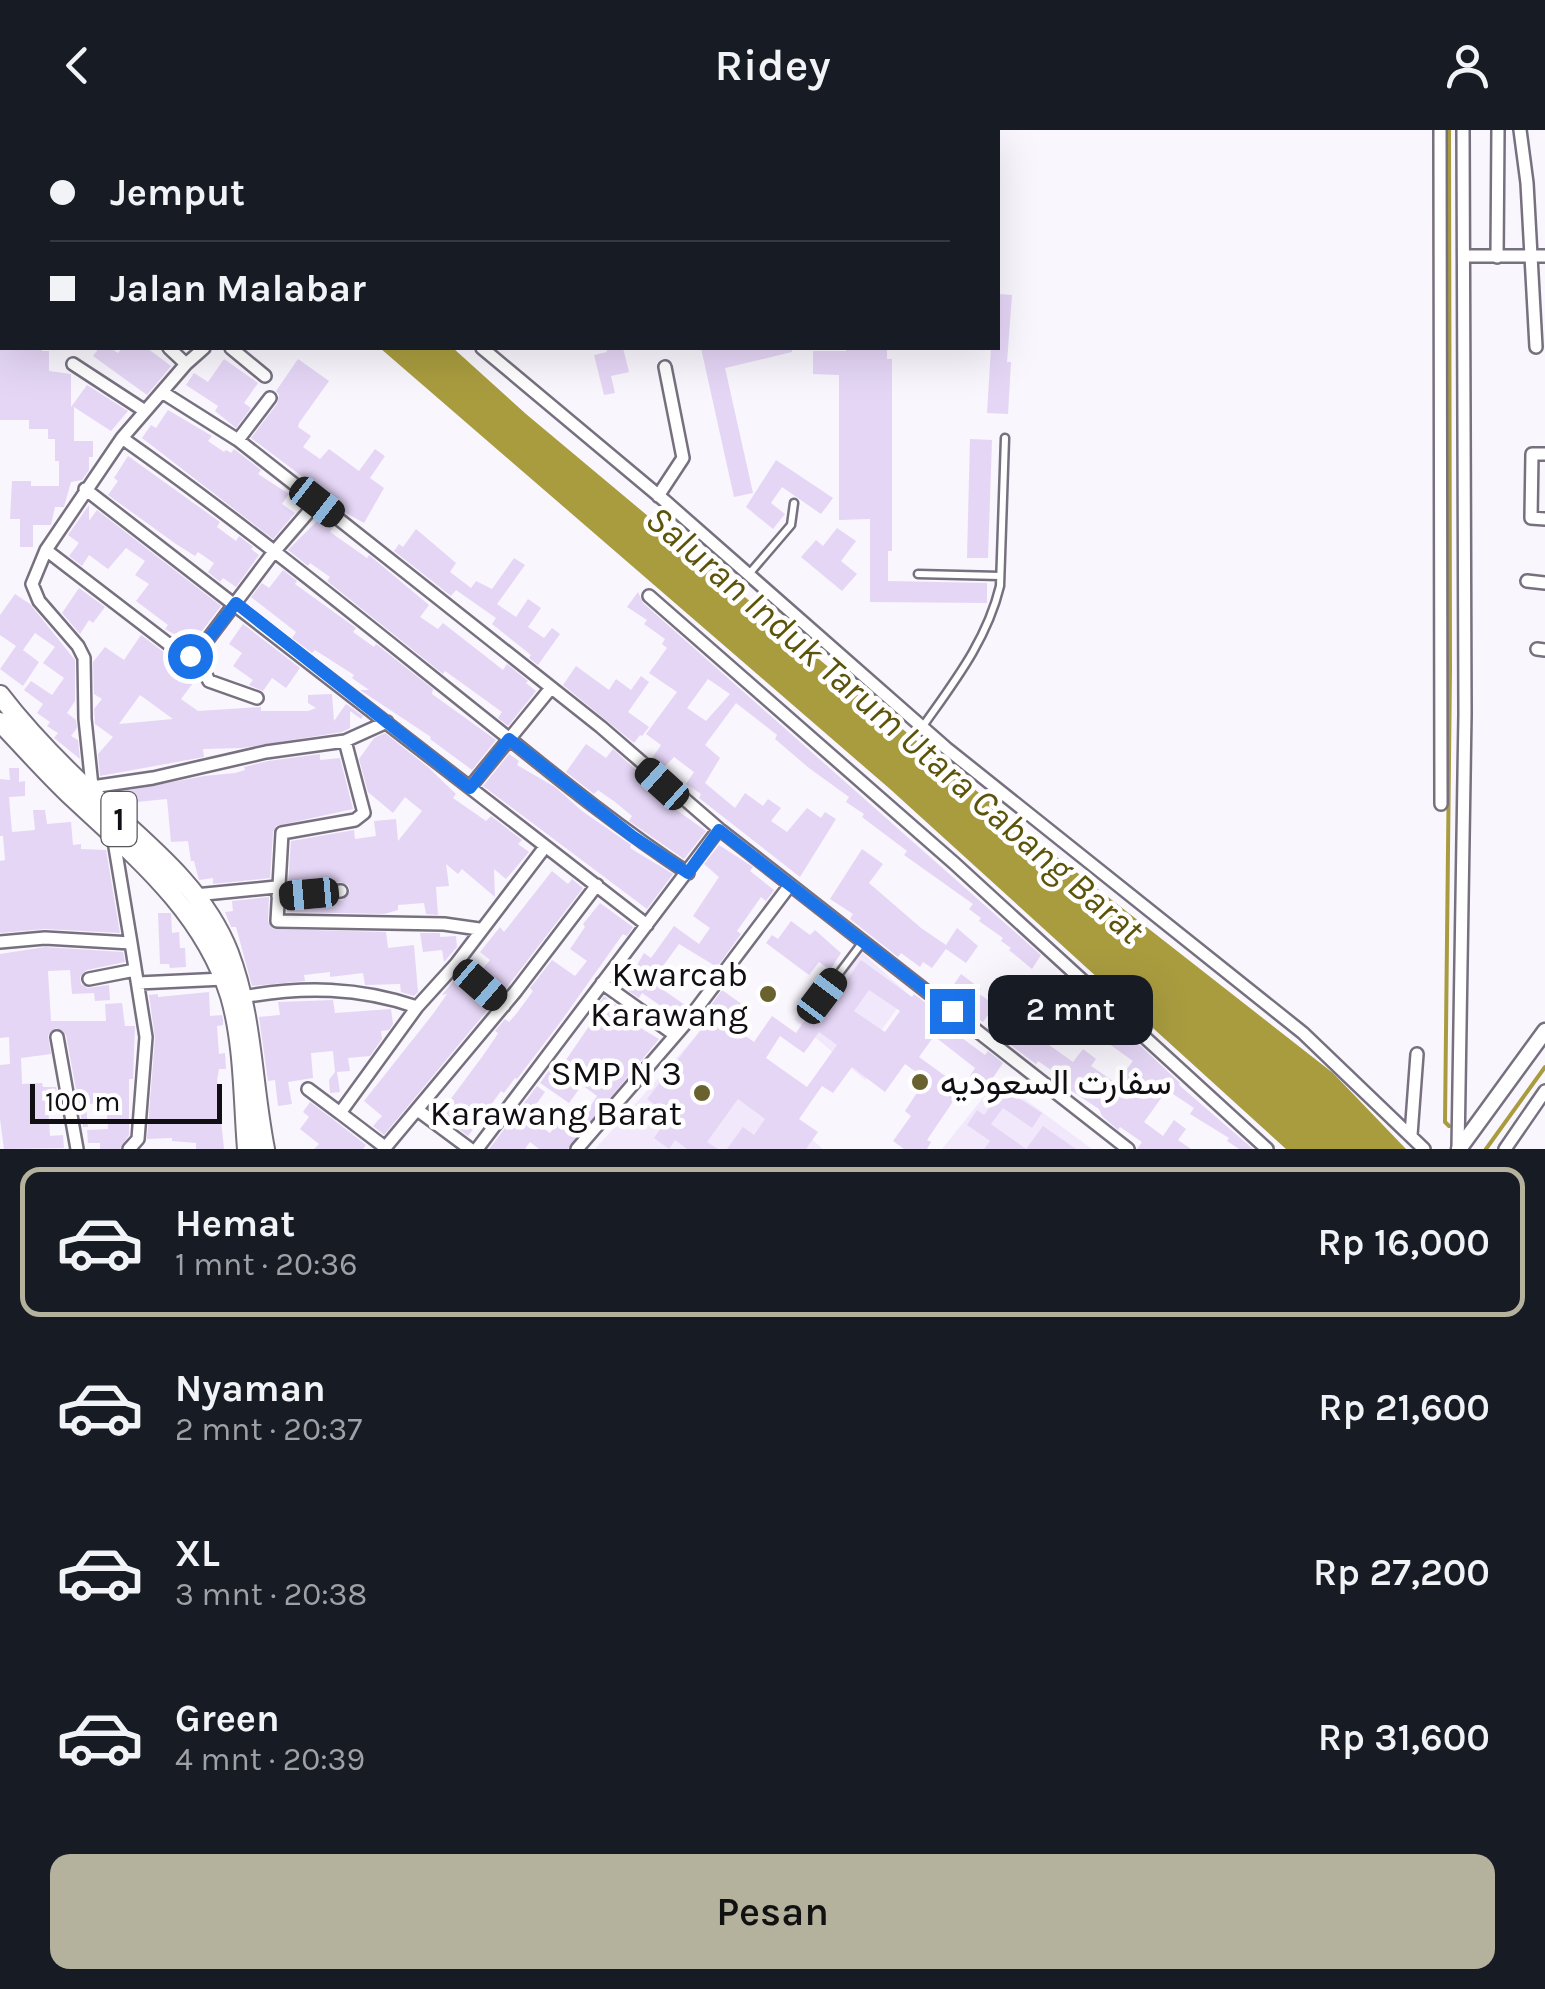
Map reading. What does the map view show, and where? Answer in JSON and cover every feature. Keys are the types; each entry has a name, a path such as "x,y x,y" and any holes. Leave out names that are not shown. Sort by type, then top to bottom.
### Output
{"main road":[{"name":"1","path":"0,695 195,896 243,997 265,1149"},
{"name":"1","path":"0,722 168,889 221,953 236,1032 247,1149"}],"street":[{"path":"1440,130 1441,804"},
{"path":"1459,1149 1465,714 1462,130"},
{"path":"1497,257 1498,130"},
{"path":"1520,130 1538,257 1536,347"},
{"path":"1464,256 1538,257"},
{"path":"170,350 186,364"},
{"path":"202,350 122,438 85,489 33,577 32,590 84,658 88,787 266,752 345,741 387,722"},
{"path":"233,350 265,376"},
{"path":"484,350 922,726 1289,1022 1424,1149"},
{"path":"73,364 145,411"},
{"path":"658,496 682,458 665,367"},
{"path":"162,392 238,440 552,688 719,830 1128,1149"},
{"path":"238,440 270,398"},
{"path":"122,438 198,492 632,836 688,873"},
{"path":"1545,454 1532,454 1531,518 1545,519"},
{"path":"85,489 647,925"},
{"path":"196,655 272,553 317,502"},
{"path":"46,550 176,649 196,655 209,680 258,698"},
{"path":"1527,581 1545,583"},
{"path":"649,596 954,862 1267,1149"},
{"path":"470,788 552,688"},
{"path":"345,741 364,813 355,820 282,833 276,916 281,923 444,924 479,929"},
{"path":"419,1111 473,1149 719,830"},
{"path":"113,834 146,1037 138,1139 129,1149"},
{"path":"340,1113 417,1007 456,964 545,847"},
{"path":"308,1088 385,1148 504,1006 596,885"},
{"path":"578,1149 746,948 790,885"},
{"path":"195,896 341,891"},
{"path":"0,942 45,938 131,943"},
{"path":"456,964 504,1006"},
{"path":"89,979 224,980"},
{"path":"602,983 675,1035"},
{"path":"243,997 282,990 360,991 417,1007"},
{"path":"1459,1149 1545,1031"},
{"path":"56,1037 77,1149"},
{"path":"1411,1134 1417,1054"},
{"path":"1505,1149 1545,1091"}],"lane":[{"path":"922,726 976,652 996,604 1005,438"},
{"path":"749,574 791,525 794,503"},
{"path":"918,574 1000,576"},
{"path":"822,996 862,943"}],"shaded area":[{"path":"855,946 908,994 863,1055 875,1070 865,1080 794,1019"},
{"name":"SMP N 3 Karawang Barat","path":"695,1037 823,1149 595,1149"},
{"path":"998,1079 1092,1149 942,1149"}],"water":[{"name":"Saluran Induk Tarum Utara Cabang Barat","path":"382,350 455,350 526,414 1034,839 1333,1073 1406,1149 1286,1149 890,789"}],"building":[{"path":"1000,294 1012,295 1008,414 987,413 991,350 1000,350"},
{"path":"0,350 49,351 49,371 71,374 71,407 87,385 128,411 111,431 74,407 74,441 93,441 93,457 89,457 89,470 82,480 71,482 64,507 55,507 51,525 33,525 33,547 20,547 20,519 10,519 12,481 59,486 55,439 48,439 48,429 29,429 29,420 0,420"},
{"path":"98,350 150,350 171,366 147,395 93,356"},
{"path":"624,350 629,372 611,376 615,393 604,395 594,355"},
{"path":"701,350 792,350 725,368 753,493 734,497"},
{"path":"887,350 887,359 892,359 892,551 888,551 888,581 987,583 987,603 870,602 870,519 839,520 839,375 813,374 813,351"},
{"path":"224,359 258,383 244,403 251,408 236,428 215,411 218,406 186,385 194,373 208,382"},
{"path":"298,359 329,381 299,423 298,427 311,436 303,447 320,459 329,449 359,471 375,449 385,456 370,478 384,488 364,523 251,438 277,404 276,391"},
{"path":"168,410 212,436 208,441 224,452 234,449 261,470 258,474 289,494 282,504 295,513 273,539 142,438 151,425 156,428"},
{"path":"970,439 992,440 988,558 967,558"},
{"path":"128,456 220,522 217,527 236,541 239,536 253,547 259,555 236,587 223,578 220,582 208,572 214,563 176,544 108,495"},
{"path":"776,460 833,498 821,514 782,487 771,503 785,514 773,529 746,507"},
{"path":"89,505 89,521 97,510 221,606 192,644 165,629 168,625 136,601 149,584 135,575 145,561 126,548 108,569 89,555 82,566 69,556 79,543 68,535"},
{"path":"321,517 333,527 330,532 367,558 369,555 429,605 420,617 438,629 443,623 503,670 507,664 528,681 536,691 508,726 498,718 502,712 445,671 443,674 327,581 330,577 288,550"},
{"path":"837,528 856,541 841,561 857,574 842,591 801,557 816,540 823,546"},
{"path":"416,529 456,563 450,572 471,588 476,581 492,589 514,558 525,565 497,604 516,617 528,599 541,608 528,627 544,638 552,628 560,634 538,665 492,624 496,618 456,590 451,596 394,551 399,544 403,547"},
{"path":"283,570 297,581 295,584 356,628 353,632 374,647 376,644 433,689 432,694 496,740 472,770 431,737 360,690 369,690 352,678 354,675 292,638 296,632 251,597 262,583 269,588"},
{"path":"79,588 105,607 80,634 62,613"},
{"path":"638,592 643,603 1041,955 1032,969 1009,950 1001,941 1003,938 979,921 981,918 969,909 973,904 904,855 907,851 846,802 849,797 809,768 775,739 777,735 736,703 705,745 720,758 705,783 735,808 745,793 763,806 768,799 781,808 771,821 787,832 807,808 821,818 825,812 836,819 800,877 699,798 701,794 686,784 694,772 674,757 663,768 652,758 661,745 646,734 677,692 649,673 667,648 662,644 665,639 627,607","holes":["708,679 730,694 706,721 687,708"]},
{"path":"15,594 30,604 75,660 75,701 67,713 76,720 77,728 71,736 78,740 80,759 54,738 58,733 37,713 43,704 24,690 31,681 52,695 64,678 43,663 55,647 35,633 23,650 39,662 23,686 0,669 16,646 0,635 0,615"},
{"path":"243,624 300,668 286,688 272,678 263,691 249,685 253,680 233,666 242,653 229,644"},
{"path":"141,635 196,679 181,699 198,711 261,707 261,711 308,711 316,708 308,703 308,695 332,694 334,721 346,704 363,716 361,719 350,711 350,728 342,732 242,748 203,749 204,757 100,776 98,754 113,737 95,724 94,709 102,699 94,694 93,662 105,647 124,660","holes":["140,695 173,719 119,724"]},
{"path":"576,666 609,690 616,679 631,690 641,676 649,682 628,712 649,727 634,743 563,685"},
{"path":"385,733 429,768 456,794 453,798 486,821 491,816 522,840 518,844 529,852 506,879 494,869 495,897 462,869 458,874 446,864 449,886 436,887 438,915 426,914 424,903 398,905 398,910 384,914 287,912 287,905 343,900 350,891 341,882 288,886 291,841 354,830 355,839 376,836 374,821 396,819 398,841 422,811 405,797 393,813 368,792 359,759 374,738"},
{"path":"586,744 606,758 613,749 647,780 643,786 706,831 684,859 629,821 632,816 615,802 598,790 594,794 566,772"},
{"path":"320,754 320,760 340,758 353,809 276,826 270,878 213,884 213,878 199,880 188,841 171,842 167,799 127,803 126,795 114,796 235,773 268,761"},
{"path":"509,754 519,761 517,765 555,787 630,848 673,874 647,909 483,786"},
{"path":"9,768 19,768 19,782 25,781 25,796 9,797 12,832 35,830 33,810 45,810 47,824 71,822 73,845 106,850 120,933 45,929 0,933 0,861 5,860 0,836 0,779 10,780"},
{"path":"719,845 753,867 750,871 774,890 766,901 761,897 717,967 679,944 663,966 670,971 659,987 685,1005 677,1017 642,993 639,998 624,988 644,953 651,958 674,926 699,944 710,928 693,916 719,877 704,864"},
{"path":"862,849 883,864 869,883 921,928 946,945 957,928 978,946 966,963 946,949 932,968 923,962 920,967 901,953 898,957 850,919 853,914 830,899"},
{"path":"552,871 568,884 572,879 583,888 504,991 482,970 490,960 480,952 500,927 504,932"},
{"path":"269,897 268,921 273,929 386,932 388,948 414,945 418,992 414,996 401,992 400,984 365,985 363,973 304,975 305,981 252,986 236,927 231,927 225,912 233,911 232,901"},
{"path":"600,903 633,927 627,936 623,934 517,1079 504,1093 501,1091 482,1124 479,1121 468,1136 436,1112 440,1106 444,1108 482,1057 498,1033 495,1031 517,1013 552,960 575,976 587,961 570,949"},
{"path":"158,913 171,913 172,933 179,932 186,967 160,964"},
{"path":"791,921 810,935 815,930 841,953 830,970 819,962 809,975 766,943 772,935 778,939"},
{"path":"420,933 456,936 457,947 444,962 442,950 423,952"},
{"path":"45,947 123,952 125,962 87,970 80,977 87,988 109,985 110,1000 95,1001 94,993 72,994 70,970 48,971 51,1021 106,1021 105,1004 122,1003 125,1026 135,1026 133,1079 129,1079 129,1135 120,1149 100,1149 100,1143 88,1143 87,1130 108,1129 106,1103 86,1104 88,1127 83,1127 66,1035 56,1028 48,1035 51,1054 21,1058 22,1084 56,1087 59,1104 48,1104 50,1136 63,1135 64,1148 4,1149 0,1065 10,1064 9,1037 0,1038 0,954"},
{"path":"861,960 931,1007 928,1013 985,1055 988,1051 1003,1063 986,1088 970,1076 975,1068 934,1036 919,1057 962,1088 927,1140 931,1142 927,1149 904,1149 893,1141 911,1116 905,1111 926,1079 905,1064 885,1092 852,1067 833,1093 822,1086 799,1119 818,1132 806,1149 727,1149 743,1127 754,1135 765,1119 738,1099 707,1142 718,1149 687,1149 675,1140 669,1149 654,1138 670,1115 647,1099 703,1027 698,1023 722,990 750,1010 736,1029 754,1042 772,1016 796,1033 818,1001 826,1002 835,990 838,992","holes":["869,990 900,1011 885,1032 854,1011","819,1032 837,1045 807,1087 766,1058 780,1036 804,1053"]},
{"path":"961,974 995,1005 983,1022 948,993"},
{"path":"455,979 490,1007 384,1135 373,1126 382,1116 364,1101 433,1014"},
{"path":"1067,980 1253,1149 1239,1149 1227,1141 1229,1138 1190,1114 1194,1108 1167,1090 1144,1122 1163,1136 1174,1120 1186,1129 1178,1140 1191,1149 1137,1149 1142,1142 1120,1127 1118,1130 1099,1109 1061,1084 1064,1079 1004,1040 1017,1023 1039,1038 1053,1019 1063,1026 1049,1045 1073,1062 1083,1049 1096,1059 1091,1066 1116,1083 1133,1061 1105,1041 1108,1037 1057,994"},
{"path":"209,992 210,1016 222,1015 223,1019 223,1025 217,1026 219,1054 225,1053 226,1069 219,1069 217,1081 224,1149 196,1149 196,1143 172,1138 147,1139 155,1038 149,995"},
{"path":"604,996 618,1006 614,1012 659,1039 568,1149 539,1149 530,1142 525,1149 489,1149 537,1086 545,1092 527,1117 550,1133 567,1110 581,1120 597,1096 582,1085 569,1103 540,1083 550,1069 557,1073 594,1019 590,1016"},
{"path":"333,1000 335,1013 391,1009 393,1024 389,1030 381,1031 382,1039 370,1056 348,1058 350,1071 337,1072 340,1092 330,1093 329,1080 335,1072 333,1051 311,1053 313,1078 288,1082 292,1104 278,1106 275,1080 268,1081 259,1017 280,1015 278,1002"},
{"path":"1003,1088 1042,1113 1032,1128 1003,1108 991,1124 1026,1149 984,1149 990,1141 967,1125 977,1110 984,1115"},
{"path":"310,1102 366,1145 363,1149 314,1149 319,1144 300,1129 309,1117 303,1112"},
{"path":"1043,1126 1076,1149 1026,1149"}],"waterway":[{"path":"1449,130 1450,670 1445,1122 1449,1126"},
{"path":"1486,1149 1545,1067"}],"place":[{"name":"Kwarcab Karawang","path":"768,994"},
{"name":"سفارت السعوديه","path":"920,1082"},
{"name":"SMP N 3 Karawang Barat","path":"702,1093"}],"route":[{"path":"190,656 196,655 236,603 470,788 509,739 632,836 688,873 719,830 952,1011"}]}
